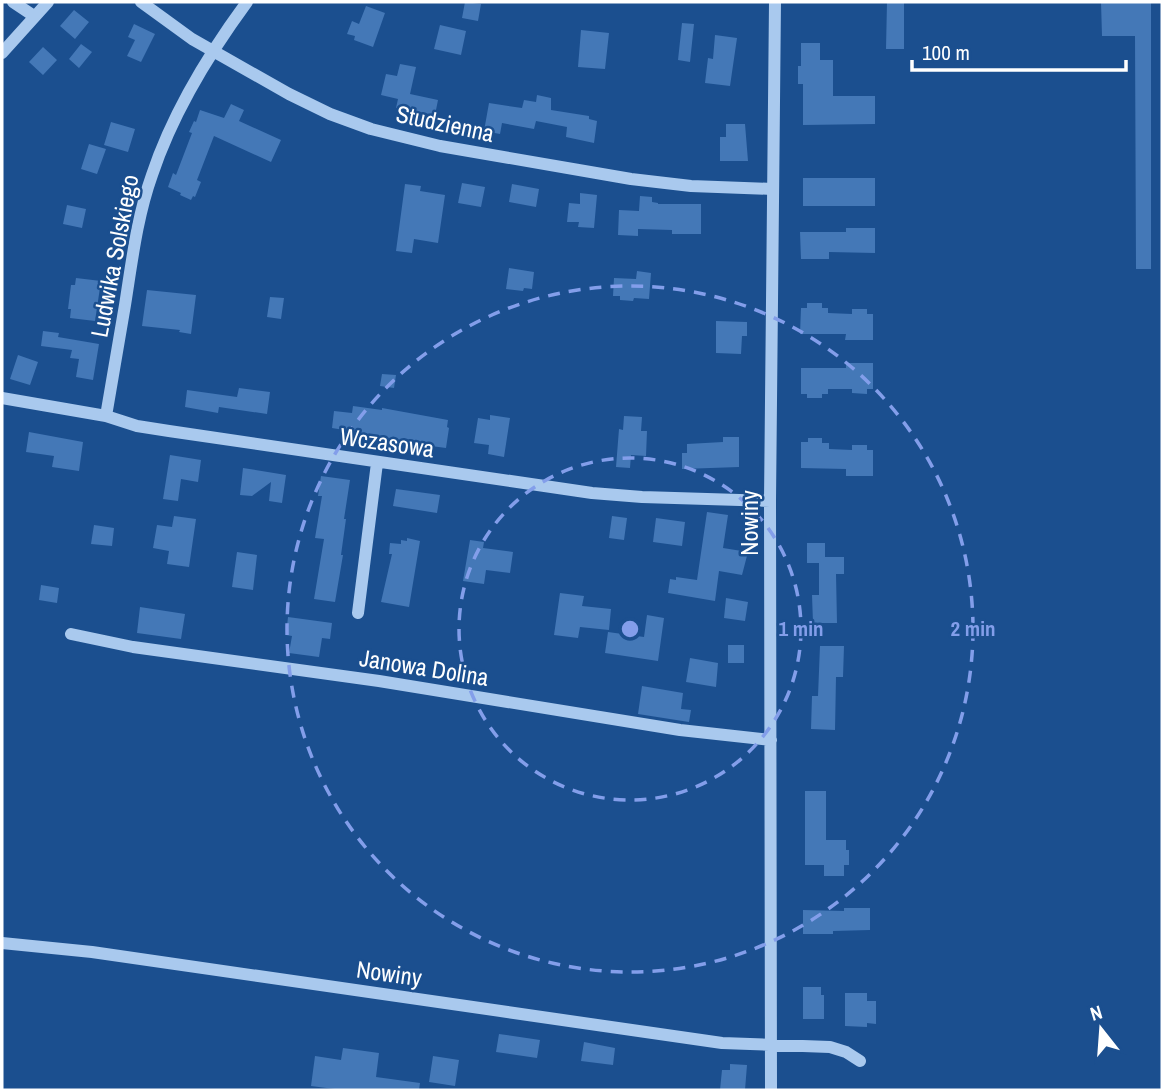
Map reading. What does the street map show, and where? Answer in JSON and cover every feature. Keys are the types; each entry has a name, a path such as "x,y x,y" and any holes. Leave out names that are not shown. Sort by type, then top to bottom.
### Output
{"street":[{"path":"13,2 34,16"},
{"path":"2,53 48,2"},
{"name":"Studzienna","path":"141,2 212,51 315,107 356,124 411,140 558,168 691,187 773,189"},
{"name":"Ludwika Solskiego","path":"106,416 143,204 167,135 188,93 212,51 247,2"},
{"name":"Nowiny","path":"771,1090 770,501 775,2"},
{"name":"Wczasowa","path":"2,398 106,416 148,428 592,493 654,498 770,501"},
{"path":"358,613 377,463"},
{"name":"Janowa Dolina","path":"71,634 133,647 402,685 680,730 771,740"},
{"name":"Nowiny","path":"2,943 92,952 722,1043 771,1044"},
{"path":"771,1044 830,1047 846,1052 860,1061"}],"building":[{"path":"465,2 481,4 478,21 462,18"},
{"path":"887,2 904,2 904,49 886,49"},
{"path":"1101,2 1151,2 1151,269 1136,269 1135,36 1102,36"},
{"path":"366,6 385,13 373,47 354,40 355,36 347,34 352,21 359,24"},
{"path":"74,10 89,22 75,39 60,26"},
{"path":"682,23 694,24 690,62 678,60"},
{"path":"134,24 155,34 141,62 127,56 135,40 128,37"},
{"path":"440,25 466,31 461,55 434,49"},
{"path":"581,30 609,33 605,69 578,67"},
{"path":"715,35 737,38 730,86 705,83 708,58 713,59"},
{"path":"801,43 820,43 820,60 833,60 833,96 875,96 875,124 803,125 803,84 798,84"},
{"path":"81,44 92,52 79,68 69,59"},
{"path":"43,47 57,60 43,75 29,62"},
{"path":"400,64 416,67 410,94 438,100 435,115 396,108 398,99 381,95 386,74 397,76"},
{"path":"537,95 551,98 551,110 589,116 589,119 597,121 594,143 566,137 567,127 536,121 534,129 502,123 500,134 484,131 489,103 522,108 524,100 536,102"},
{"path":"231,104 244,110 239,121 281,140 271,162 214,136 197,180 201,182 195,197 191,200 180,195 181,193 168,187 173,173 176,175 192,133 189,132 200,110 224,118"},
{"path":"111,122 135,129 128,152 104,145"},
{"path":"726,124 745,124 748,161 720,161 720,137 726,137"},
{"path":"89,144 106,149 97,174 81,169"},
{"path":"803,178 875,178 875,206 803,206"},
{"path":"462,183 485,187 481,207 458,203"},
{"path":"405,184 421,186 420,191 445,195 438,243 414,239 412,253 396,251"},
{"path":"512,184 539,189 536,207 509,202"},
{"path":"580,193 597,195 594,228 578,227 579,222 567,222 569,203 580,204"},
{"path":"640,196 652,197 652,202 658,204 701,204 701,234 672,234 672,230 638,229 638,236 618,235 619,210 639,211"},
{"path":"67,205 86,209 82,228 63,224"},
{"path":"846,228 875,228 875,253 829,252 829,259 801,259 800,232 846,232"},
{"path":"509,268 534,272 532,289 506,289"},
{"path":"637,271 651,273 649,299 620,300 620,296 613,296 614,278 636,279"},
{"path":"76,278 101,281 95,321 70,318 71,309 68,309 71,285 75,285"},
{"path":"147,290 196,295 191,334 179,332 180,330 142,326"},
{"path":"270,297 284,298 281,319 267,317"},
{"path":"807,303 822,303 822,308 828,308 828,313 852,314 852,309 867,309 867,314 873,314 873,340 845,340 846,334 800,334 801,308 807,308"},
{"path":"716,321 747,322 747,336 742,336 741,354 716,353"},
{"path":"43,331 59,333 58,337 99,344 93,380 76,377 79,359 70,358 72,350 41,346"},
{"path":"18,355 38,362 30,385 10,379"},
{"path":"846,363 873,363 873,389 867,389 867,394 852,393 852,389 828,389 828,394 822,394 822,398 807,398 807,394 801,394 801,368 846,368"},
{"path":"382,374 396,375 394,388 380,386"},
{"path":"239,388 270,392 267,414 219,407 218,413 185,407 187,390 237,397"},
{"path":"353,406 382,408 448,420 446,448 349,435 350,431 332,428 334,411 352,413"},
{"path":"490,415 510,418 504,457 488,454 489,445 474,443 478,418 490,420"},
{"path":"624,416 642,417 641,431 647,431 646,456 631,455 630,468 616,467 619,429 623,430"},
{"path":"29,432 83,442 79,471 52,467 54,456 26,452"},
{"path":"723,437 739,437 739,467 682,469 682,453 687,453 687,444 723,442"},
{"path":"808,438 822,438 822,443 829,443 829,449 852,450 852,445 867,445 867,450 873,450 873,476 846,476 846,469 801,468 801,442 808,442"},
{"path":"170,455 201,460 198,482 181,479 178,501 163,499"},
{"path":"243,468 286,475 282,503 269,501 271,482 252,496 240,495"},
{"path":"321,476 350,480 344,519 343,555 335,602 314,599 324,539 315,538 322,496 318,496"},
{"path":"396,489 440,495 437,513 393,506"},
{"path":"707,512 728,515 723,548 748,552 742,575 719,571 715,601 668,593 670,579 676,580 676,577 697,580"},
{"path":"174,516 196,519 189,567 167,564 169,551 153,548 157,525 172,527"},
{"path":"612,516 627,518 624,540 609,538"},
{"path":"656,518 685,522 682,546 653,542"},
{"path":"94,525 114,528 112,546 91,544"},
{"path":"407,538 420,541 409,607 381,602 392,554 389,554 390,543 401,544 401,540 407,541"},
{"path":"470,540 484,542 483,548 513,552 510,573 486,570 484,584 463,581"},
{"path":"807,543 825,543 825,557 844,557 844,574 836,574 837,623 813,623 812,595 819,595 819,563 807,563"},
{"path":"237,552 257,555 253,590 232,587"},
{"path":"41,585 59,588 57,603 39,600"},
{"path":"560,593 584,596 582,606 611,609 609,630 580,627 578,638 554,635"},
{"path":"726,598 748,602 745,621 724,618"},
{"path":"140,607 185,614 181,639 137,633"},
{"path":"647,615 664,618 658,661 605,653 608,632 644,637"},
{"path":"288,617 332,623 330,639 322,638 319,657 289,653 292,636 286,635"},
{"path":"728,645 744,645 744,663 728,663"},
{"path":"820,646 844,646 843,677 836,677 835,730 811,729 812,696 818,696"},
{"path":"690,658 718,663 716,687 686,682"},
{"path":"642,686 683,693 681,709 691,710 689,722 638,714"},
{"path":"805,791 826,791 826,840 846,840 846,850 849,850 849,865 844,865 844,876 824,876 824,865 805,865"},
{"path":"844,908 870,908 870,930 803,934 803,910 844,911"},
{"path":"803,987 821,987 821,995 824,995 824,1019 803,1019"},
{"path":"845,993 867,993 867,1001 876,1001 876,1024 867,1023 867,1027 845,1026"},
{"path":"499,1034 540,1040 537,1058 496,1052"},
{"path":"584,1042 615,1048 613,1065 581,1061"},
{"path":"343,1048 379,1053 376,1077 420,1083 419,1090 342,1090 311,1086 315,1056 341,1060"},
{"path":"433,1056 459,1060 455,1086 429,1082"},
{"path":"730,1064 747,1065 745,1090 720,1090 722,1070 730,1070"}]}
